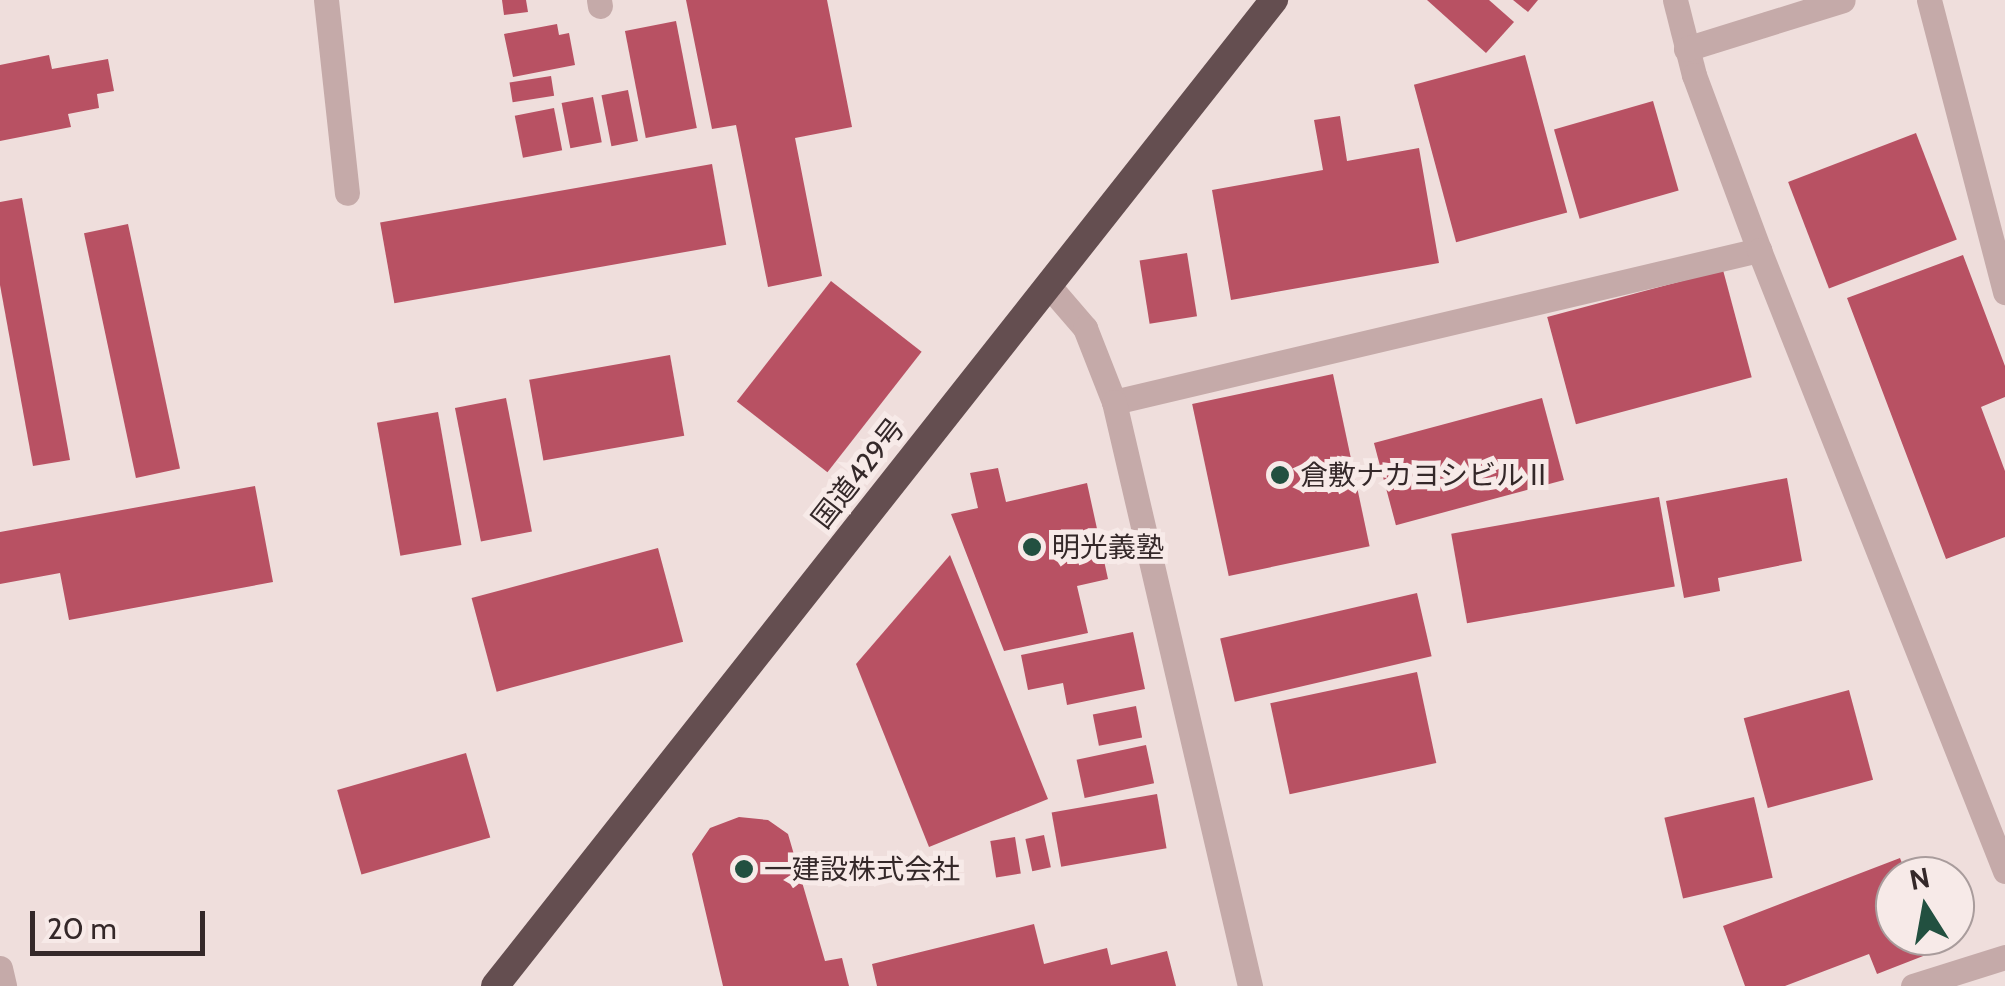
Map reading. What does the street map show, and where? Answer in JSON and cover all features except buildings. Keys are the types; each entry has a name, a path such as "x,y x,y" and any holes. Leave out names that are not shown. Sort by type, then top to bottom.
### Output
{"highway":[{"name":"国道429号","path":"494,986 1274,0"}],"street":[{"path":"326,0 347,193"},
{"path":"1675,0 1686,49 1759,250 2005,871"},
{"path":"1686,49 1844,0"},
{"path":"1929,0 2005,292"},
{"path":"1114,402 1759,250"},
{"path":"1048,285 1085,328 1114,402 1250,986"},
{"path":"1914,986 2005,957"},
{"path":"0,968 4,986"}],"place":[{"name":"倉敷ナカヨシビルⅡ","path":"1280,475"},
{"name":"明光義塾","path":"1032,547"},
{"name":"一建設株式会社","path":"744,869"}]}
